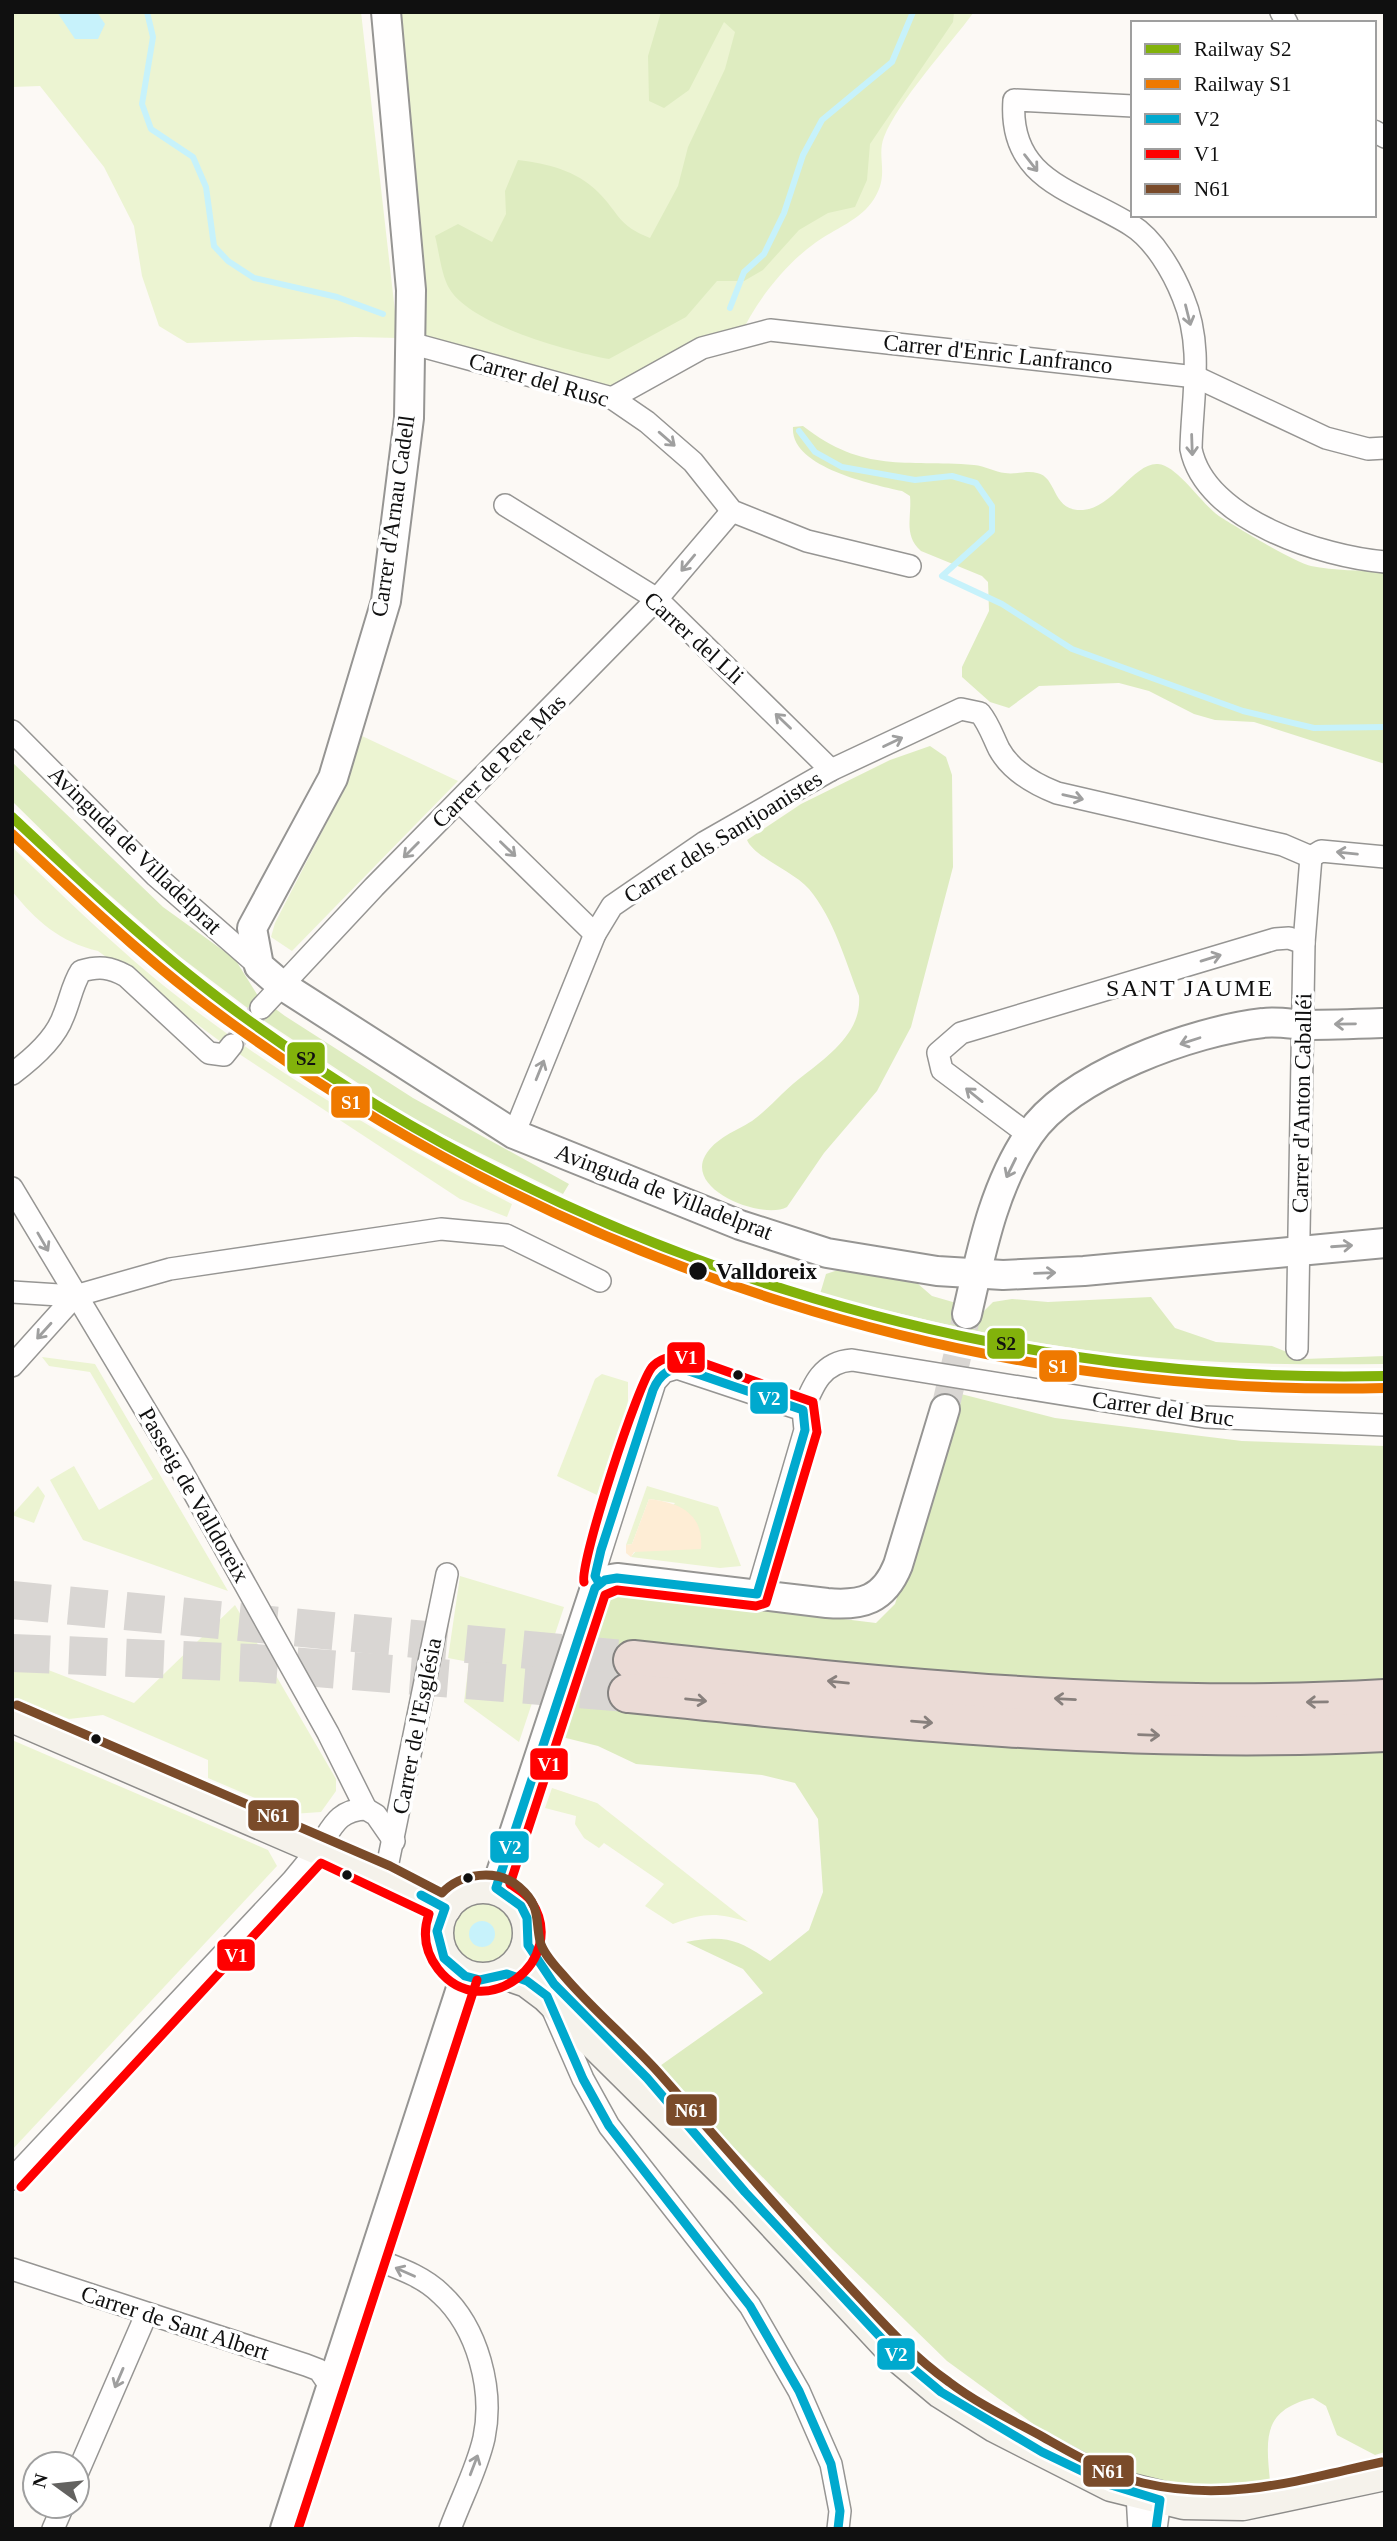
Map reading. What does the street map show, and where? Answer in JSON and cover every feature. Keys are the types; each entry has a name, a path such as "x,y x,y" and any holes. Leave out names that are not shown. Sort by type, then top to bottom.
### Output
{"highway":[{"path":"1385,1699 1223,1703 1033,1698 630,1677 1001,1728 1256,1737 1385,1732"}],"main road":[{"path":"12,1716 385,1878 445,1908"},
{"path":"470,1888 496,1888 521,1906 530,1931 528,1945 517,1966 507,1974 480,1980 453,1969 438,1945 437,1931 445,1908 457,1895 470,1888"},
{"path":"528,1945 554,1984 647,2078 745,2192 898,2356 941,2392 1066,2465 1151,2507 1243,2504 1385,2474"},
{"path":"507,1974 527,1981 547,1996 623,2075 745,2192"}],"street":[{"name":"Carrer d'Arnau Cadell","path":"270,975 252,928 333,778 386,601 409,418 411,290 386,12"},
{"path":"1131,106 1014,100 1012,122 1018,144 1032,167 1056,185 1133,226 1161,255 1184,298 1197,349 1191,449 1194,466 1205,481 1249,518 1289,540 1338,556 1385,562"},
{"name":"Carrer d'Enric Lanfranco","path":"612,398 702,348 770,330 1196,376 1326,438 1368,449 1385,448"},
{"name":"Carrer del Rusc","path":"410,343 612,398 647,422 694,462 733,511 807,541 910,566"},
{"name":"Carrer del Lli","path":"505,505 657,599 831,770"},
{"name":"Carrer de Pere Mas","path":"261,1008 270,975 459,801 657,599 733,511"},
{"name":"Carrer dels Santjoanistes","path":"514,1134 595,934 612,906 705,842 831,770 961,709 972,709 985,720 1001,752 1037,785 1057,793 1283,845 1311,857"},
{"name":"Avinguda de Villadelprat","path":"12,731 156,876 270,975 514,1134 740,1225 827,1253 976,1275 1084,1271 1385,1243"},
{"path":"459,801 595,934"},
{"path":"1311,857 1321,850 1385,856"},
{"name":"Carrer d'Anton Caballéi","path":"1297,1349 1305,1025 1304,943 1311,857"},
{"path":"1029,1135 942,1070 938,1053 948,1041 961,1032 1275,939 1289,938 1304,943"},
{"path":"12,1074 46,1043 62,1020 74,983 81,971 96,967 112,968 125,976 209,1053 224,1055 232,1045"},
{"path":"967,1314 997,1202 1029,1135 1051,1109 1067,1096 1145,1057 1243,1027 1264,1023 1385,1023"},
{"name":"Passeig de Valldoreix","path":"12,1188 179,1466 321,1721 366,1808 376,1815 394,1841"},
{"path":"12,1292 75,1296 170,1269 441,1229 506,1236 600,1281"},
{"path":"12,1366 75,1296"},
{"name":"Carrer del Bruc","path":"803,1410 825,1370 841,1361 852,1360 1205,1417 1385,1425"},
{"path":"599,1583 595,1576 601,1550 653,1390 664,1372 671,1368 686,1370 803,1410 805,1430 757,1594"},
{"path":"496,1888 591,1597 599,1583 610,1578 647,1580 852,1604 871,1600 886,1589 898,1565 945,1409"},
{"name":"Carrer de l'Església","path":"385,1878 447,1574"},
{"path":"12,2179 318,1849 333,1823 345,1812 366,1808"},
{"path":"285,2529 465,1976"},
{"path":"547,1996 583,2079 603,2115 750,2306 799,2391 831,2464 841,2511 838,2529"},
{"path":"597,2100 609,2092 623,2075 622,2065 602,2042 599,2028"},
{"path":"375,2259 426,2281 443,2295 471,2339 482,2368 488,2395 483,2441 450,2529"},
{"name":"Carrer de Sant Albert","path":"12,2269 312,2368 324,2375 330,2386"},
{"path":"87,2450 146,2315"},
{"path":"1139,2529 1151,2507"}],"green space":[{"path":"12,12 361,12 398,338 187,343 159,326 142,276 134,226 104,167 40,86 12,87"},
{"path":"386,12 974,12 900,107 891,123 882,145 879,190 869,206 803,252 781,274 753,312 739,338 612,398 410,343"},
{"path":"661,12 954,12 953,22 870,144 867,180 855,207 828,213 799,230 763,270 744,281 717,281 686,317 609,359 546,343 477,314 449,288 435,236 458,224 492,242 506,214 505,191 518,160 551,166 580,178 598,192 625,224 650,238 678,186 688,147 725,69 735,32 724,22 689,90 664,108 649,101 648,56"},
{"path":"803,426 846,452 866,458 905,463 974,465 1001,472 1037,473 1049,481 1065,506 1073,509 1083,510 1104,502 1149,465 1166,466 1222,518 1292,558 1320,568 1385,572 1385,764 1254,722 1215,720 1194,714 1149,691 1119,683 1039,686 1009,708 990,702 962,677 962,667 989,611 988,582 982,576 921,551 915,545 910,532 910,496 818,463 805,453 796,441 793,427"},
{"path":"362,736 458,781 292,951 271,937 275,923 342,793"},
{"path":"930,746 946,757 952,775 953,867 911,1027 877,1091 824,1153 787,1207 776,1210 761,1209 730,1200 706,1181 702,1169 709,1150 714,1144 759,1116 834,1050 850,1031 859,1009 859,996 844,954 818,901 802,882 757,852 747,840 801,804 890,760"},
{"path":"12,762 163,907 235,959 258,996 413,1098 569,1184 563,1194 415,1121 266,1022 179,956 88,876 12,801"},
{"path":"12,847 117,946 195,1010 326,1100 418,1154 512,1204 507,1217 460,1199 221,1042 98,951 72,942 50,929 30,912 12,891"},
{"path":"844,1268 910,1277 932,1296 984,1311 993,1302 1012,1299 1048,1302 1151,1297 1175,1328 1216,1342 1272,1346 1304,1359 1385,1356 1385,1364 1198,1361 1123,1355 1019,1339 820,1294 826,1274"},
{"path":"42,1357 95,1364 228,1591 83,1540 50,1480 74,1466 99,1510 153,1479 90,1372 49,1366"},
{"path":"602,1374 628,1382 628,1401 599,1496 557,1476 595,1379"},
{"path":"961,1394 1055,1418 1242,1441 1385,1446 1385,2452 1375,2455 1337,2435 1326,2406 1313,2398 1296,2403 1276,2418 1268,2439 1270,2481 1216,2489 1132,2475 1047,2434 947,2361 832,2249 657,2068 763,1993 743,1969 686,1942 712,1939 731,1941 770,1961 809,1930 823,1892 818,1819 795,1783 762,1775 636,1764 598,1746 558,1736 600,1611 611,1596 624,1592 876,1623 895,1604"},
{"path":"38,1486 45,1496 34,1523 12,1515"},
{"path":"647,1486 718,1507 741,1566 720,1568 631,1557 675,1503 649,1499 632,1544 626,1545"},
{"path":"460,1576 564,1607 519,1742 464,1702 469,1662 448,1658"},
{"path":"235,1605 336,1779 336,1791 321,1812 292,1814 208,1778 208,1760 103,1715 69,1719 12,1697 12,1656 134,1703"},
{"path":"12,1740 268,1850 277,1866 12,2150"},
{"path":"552,1788 597,1803 748,1922 710,1915 673,1924 645,1906 664,1884 604,1843 599,1848 584,1838 575,1824 576,1816 545,1808"},
{"path":"482,1903 504,1912 513,1934 504,1956 482,1965 460,1956 451,1934 460,1912"}],"sand":[{"path":"649,1499 680,1507 688,1512 699,1527 701,1549 634,1552 631,1557 626,1553 626,1545 632,1544"}],"water":[{"path":"57,12 97,12 105,24 98,39 75,39"},
{"path":"482,1921 491,1925 495,1934 491,1943 482,1947 473,1943 469,1934 473,1925"}],"waterway":[{"path":"147,12 153,37 142,104 151,129 193,157 206,187 214,246 228,261 254,278 337,297 383,314"},
{"path":"730,308 744,272 764,254 784,213 803,155 822,120 892,62 913,12"},
{"path":"799,431 815,452 842,467 915,480 952,476 976,483 992,506 992,531 942,576 1002,604 1072,649 1243,711 1314,728 1385,727"}],"tunnel":[{"path":"232,1045 261,1008"},
{"path":"945,1409 967,1314"},
{"path":"12,1600 633,1660"},
{"path":"12,1653 254,1663 628,1693"}],"rail line":[{"name":"S2","path":"12,817 154,946 244,1017 371,1101 503,1175 642,1238 785,1289 932,1329 1081,1357 1233,1373 1385,1376"},
{"name":"S1","path":"12,834 150,959 238,1028 367,1113 501,1187 639,1250 782,1302 929,1342 1078,1370 1231,1385 1385,1388"}],"transit line":[{"name":"V1","path":"21,2187 321,1863 429,1914 425,1936 430,1956 438,1969 457,1985 477,1991 498,1989 516,1979 531,1964 540,1945 540,1923 531,1901 510,1884 605,1595 617,1590 756,1606 766,1603 817,1432 813,1402 689,1358 670,1358 653,1366 636,1403 611,1472 591,1543 584,1582"},
{"name":"V2","path":"599,1583 595,1576 601,1550 653,1390 662,1376 670,1371 686,1370 803,1410 805,1430 757,1594 617,1578 605,1580 595,1588 496,1888 521,1906 527,1918 528,1945 554,1984 647,2078 745,2192 898,2356 941,2392 1042,2452 1111,2485 1160,2500 1156,2529"},
{"name":"N61","path":"17,1705 390,1866 442,1893 459,1881 479,1875 500,1877 519,1887 534,1906 544,1951 575,1989 658,2072 820,2255 894,2334 934,2371 995,2411 1104,2469 1143,2483 1174,2489 1205,2491 1263,2487 1382,2462"},
{"name":"V2","path":"421,1895 445,1908 437,1931 444,1958 465,1976 480,1980 507,1974 527,1981 547,1996 583,2079 609,2126 750,2306 799,2391 831,2464 840,2511 838,2529"},
{"name":"V1","path":"298,2529 477,1980"}],"place":[{"name":"Valldoreix","path":"698,1271"}],"district":[{"name":"SANT JAUME","path":"1190,988"}]}
